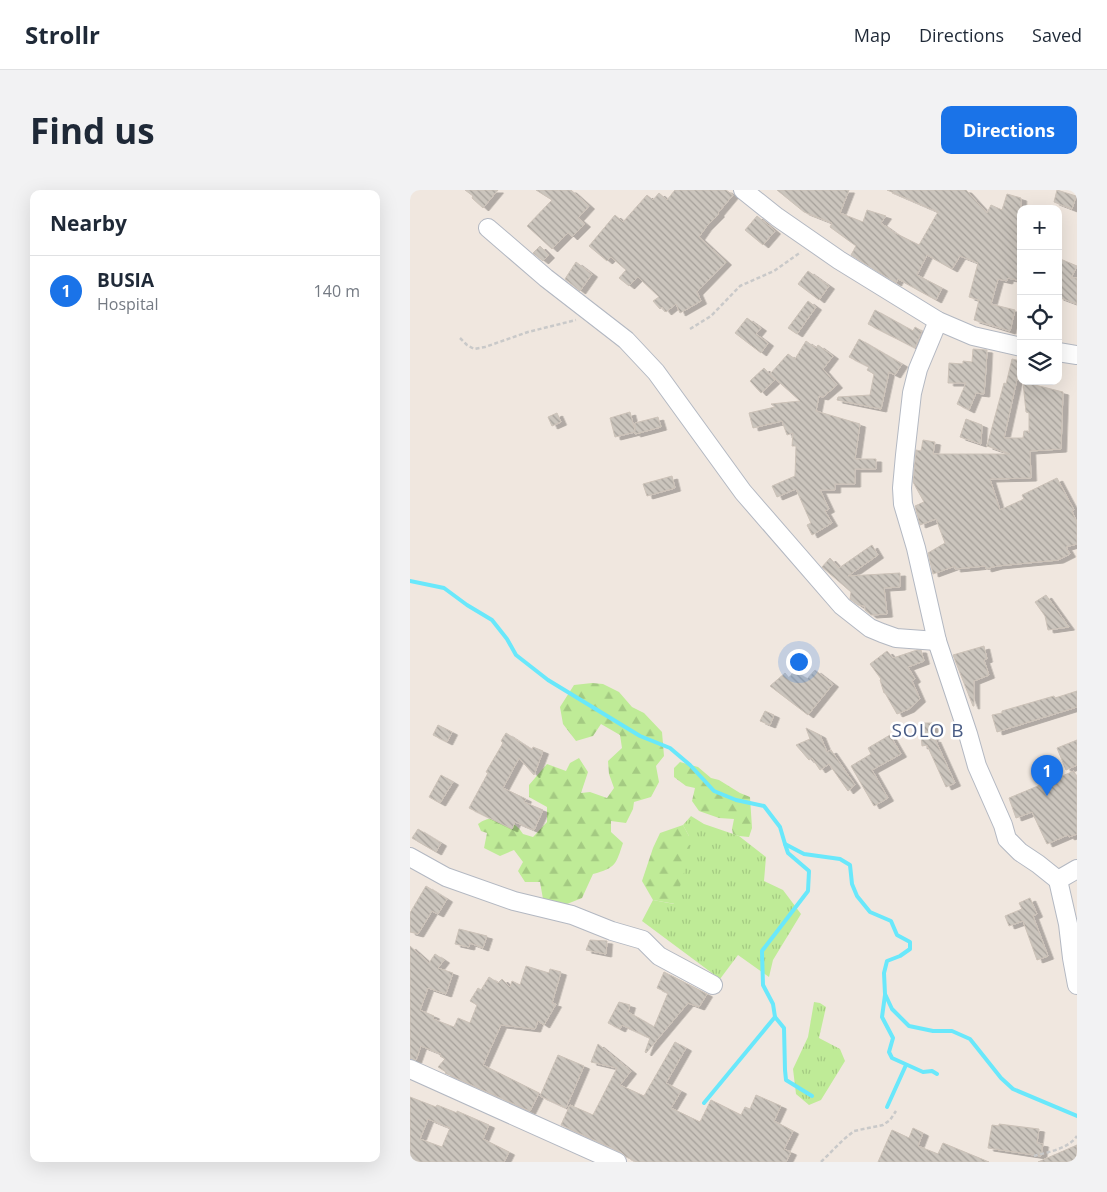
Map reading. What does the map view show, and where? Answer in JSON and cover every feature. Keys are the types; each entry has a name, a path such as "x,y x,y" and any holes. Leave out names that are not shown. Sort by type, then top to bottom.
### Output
{"street":[{"path":"743,190 777,217 839,260 938,321 973,336 1017,346"},
{"path":"488,228 546,278 626,340 656,372 743,492 842,606 870,628 882,633 896,638 937,641"},
{"path":"938,321 918,369 912,393 902,488 903,504 916,548 937,641 977,766 1003,825 1007,839 1020,852 1058,880 1068,924 1077,984"},
{"path":"1062,353 1077,355"},
{"path":"410,857 446,877 514,901 572,916 642,940 659,956 713,986"},
{"path":"1058,880 1077,869"},
{"path":"410,1069 617,1162"}],"path":[{"path":"690,329 710,316 740,286 774,271 814,243"},
{"path":"460,338 474,349 528,332 594,316"},
{"path":"820,1162 854,1132 883,1125 890,1120 896,1111"},
{"path":"1034,1156 1066,1145 1077,1136"}],"green space":[{"path":"603,684 619,692 632,707 644,713 662,732 664,756 656,766 659,782 651,797 634,802 633,809 626,823 611,821 611,832 623,843 614,864 606,870 593,874 582,898 562,906 543,899 540,882 525,882 518,871 523,862 514,850 500,856 484,848 487,833 481,831 478,824 490,818 503,819 514,824 523,834 533,837 547,822 547,807 529,797 529,785 547,764 566,771 570,763 579,758 588,772 581,793 590,792 607,798 614,788 609,774 608,761 622,748 620,735 601,724 593,736 576,741 563,724 560,707 574,685"},
{"path":"680,762 698,767 711,778 719,780 750,797 752,828 749,837 733,834 734,819 719,818 699,811 692,801 695,788 686,786 674,777 674,768"},
{"path":"691,816 704,824 739,836 766,857 764,881 783,890 801,914 773,960 769,977 738,955 720,979 642,921 653,900 674,904 689,836 683,825"},
{"path":"683,825 689,836 689,855 675,904 653,900 642,881 653,848 660,833"},
{"path":"814,1002 826,1007 819,1038 840,1049 845,1061 821,1100 809,1105 796,1094 793,1069 808,1037"}],"building":[{"path":"465,190 498,190 483,208"},
{"path":"536,190 571,190 589,206 578,218 585,224 572,237 568,233 552,249 527,226 552,200"},
{"path":"675,190 726,190 733,195 699,237 726,262 697,292 701,301 680,313 676,304 666,312 662,307 660,309 653,301 659,297 638,277 629,286 619,278 626,270 611,257 607,261 589,246 615,215 623,222 647,195 653,200 659,193 667,200"},
{"path":"777,190 849,190 840,213 863,222 867,210 886,216 881,223 895,233 919,245 938,212 887,190 966,190 987,213 991,205 1002,210 1007,194 1021,198 1021,205 1017,205 1017,280 1008,278 1007,281 998,279 991,304 1015,310 1010,331 974,320 979,300 969,297 978,263 960,256 952,269 927,255 917,275 942,288 936,300 898,279 896,283 851,255 856,246 830,227 832,223 804,212"},
{"path":"1057,190 1076,196 1072,209 1054,202"},
{"path":"757,216 775,231 763,245 745,230"},
{"path":"540,246 549,255 543,261 533,253"},
{"path":"1062,260 1077,266 1071,278 1077,278 1077,304 1062,298"},
{"path":"576,262 592,274 580,291 565,279"},
{"path":"808,271 829,286 819,300 798,284"},
{"path":"808,301 816,307 797,334 788,328"},
{"path":"875,310 913,331 915,327 922,331 915,348 868,324"},
{"path":"747,318 761,328 756,334 768,343 761,353 735,333"},
{"path":"859,339 902,364 895,375 889,372 881,409 837,400 838,397 870,395 874,374 867,370 869,367 849,357"},
{"path":"806,341 816,348 818,345 833,356 823,369 837,385 823,397 819,396 816,411 860,424 855,459 876,459 876,469 855,469 855,484 835,484 835,490 820,490 829,509 825,511 832,523 812,535 807,525 811,523 796,489 777,497 772,486 795,476 796,446 792,446 793,433 787,435 782,421 753,428 749,413 775,407 771,404 800,401 770,374 788,354 795,359"},
{"path":"973,349 987,350 986,369 984,394 976,393 969,410 957,404 966,383 948,383 949,363 963,364 963,361 972,362"},
{"path":"1012,359 1017,360 1017,379 1004,438 1023,438 1024,431 1029,433 1029,413 1026,412 1023,385 1035,385 1063,392 1061,449 1030,451 1031,478 990,479 1000,510 1024,499 1022,495 1057,478 1074,510 1072,511 1077,523 1077,544 1066,547 1070,554 1058,560 997,566 986,569 985,566 955,569 955,566 933,574 928,553 945,543 936,519 920,525 915,506 924,502 913,482 916,450 921,451 923,440 935,442 933,454 1010,454 987,446 1004,383 1006,384"},
{"path":"764,368 775,380 761,393 750,381"},
{"path":"630,412 635,431 635,423 658,417 661,427 615,437 610,418"},
{"path":"557,413 561,422 552,426 548,417"},
{"path":"966,419 982,425 981,444 960,437"},
{"path":"672,476 675,488 647,496 643,484"},
{"path":"872,545 878,555 848,576 900,573 900,587 884,588 887,614 871,615 865,610 865,606 858,605 850,599 851,592 822,567 830,558 839,568"},
{"path":"1046,595 1069,627 1048,630 1045,616 1035,602"},
{"path":"984,646 987,659 984,660 989,675 974,681 973,706 953,655"},
{"path":"921,650 924,661 908,667 915,679 912,681 920,699 909,709 897,714 884,693 881,679 870,664 887,651 893,658"},
{"path":"815,670 833,684 808,715 770,686 785,673 789,678 794,671 807,679"},
{"path":"1077,691 1077,707 997,732 992,715"},
{"path":"765,711 774,715 770,725 760,721"},
{"path":"920,723 932,723 933,740 935,739 955,783 946,787 927,745 922,746"},
{"path":"438,725 452,732 447,742 433,735"},
{"path":"806,728 820,735 827,752 831,750 855,785 848,791 829,764 820,770 812,758 809,760 796,745 810,739"},
{"path":"506,733 532,750 533,747 543,751 534,775 519,758 503,788 526,799 524,802 543,810 534,830 515,822 512,829 469,808 488,773 486,772 503,743 501,741"},
{"path":"890,735 901,754 872,770 888,798 874,806 851,766 871,754 868,748"},
{"path":"1077,740 1077,765 1066,770 1057,748"},
{"path":"1074,771 1077,778 1077,834 1069,837 1068,835 1047,844 1032,812 1016,818 1009,798"},
{"path":"441,775 453,782 440,803 429,797"},
{"path":"418,829 441,843 436,852 412,838"},
{"path":"426,886 447,899 438,914 432,911 418,934 410,932 410,913"},
{"path":"1030,898 1037,914 1033,916 1048,956 1037,960 1023,921 1009,926 1005,916 1022,909 1019,903"},
{"path":"459,929 487,936 483,948 470,943 469,947 455,944"},
{"path":"590,940 607,941 606,954 586,950"},
{"path":"410,946 429,963 435,954 444,960 438,968 453,973 446,994 428,988 420,1010 434,1016 433,1019 454,1027 458,1018 470,1023 477,1005 470,1001 478,988 481,990 489,977 498,983 502,979 510,987 512,981 520,985 526,966 549,973 550,969 561,972 552,1003 556,1004 544,1025 538,1021 535,1029 501,1025 483,1065 539,1093 530,1111 445,1073 438,1067 445,1059 440,1056 441,1054 421,1046 416,1060 410,1059"},
{"path":"664,972 707,994 699,1007 688,1003 646,1053 650,1038 622,1025 620,1029 608,1023 619,1002 630,1005 628,1012 654,1027 668,993 657,988"},
{"path":"675,1042 686,1048 666,1083 681,1091 671,1108 700,1122 711,1100 741,1115 745,1107 750,1109 756,1095 781,1106 774,1121 793,1131 784,1149 791,1152 786,1162 637,1162 626,1157 621,1152 561,1125 570,1105 593,1115 617,1068 591,1062 598,1044 631,1071 620,1085 644,1096"},
{"path":"558,1055 584,1066 566,1108 540,1096"},
{"path":"410,1097 436,1107 437,1105 457,1113 457,1111 489,1125 483,1139 509,1152 504,1162 410,1162","holes":["428,1119 450,1128 442,1147 420,1139"]},
{"path":"999,1124 1039,1129 1037,1143 1043,1144 1041,1156 988,1148 992,1125 999,1126"},
{"path":"913,1128 923,1133 918,1146 938,1154 943,1143 989,1162 878,1162 892,1130 909,1138"},
{"path":"1077,1145 1077,1162 1038,1162"}],"waterway":[{"path":"410,581 444,588 492,620 507,639 516,655 548,680 640,736 670,748 690,765 714,791 736,800 764,806 780,827 785,844 804,854 840,859 850,865 852,884 857,896 870,912 891,921 897,935 910,942 910,949 900,956 887,961 884,973 885,994 892,1009 909,1026 933,1031 952,1031 970,1039 1001,1078 1013,1089 1077,1116"},
{"path":"785,844 788,853 809,871 808,891 762,951 763,985 773,1004 775,1017 784,1028 786,1080 812,1096"},
{"path":"885,995 882,1017 893,1038 889,1052 892,1058 923,1072 932,1071 937,1074"},
{"path":"704,1103 775,1017"},
{"path":"887,1107 906,1065"}],"place":[{"name":"BUSIA","path":"1047,796"}],"district":[{"name":"SOLO B","path":"928,730"}]}
